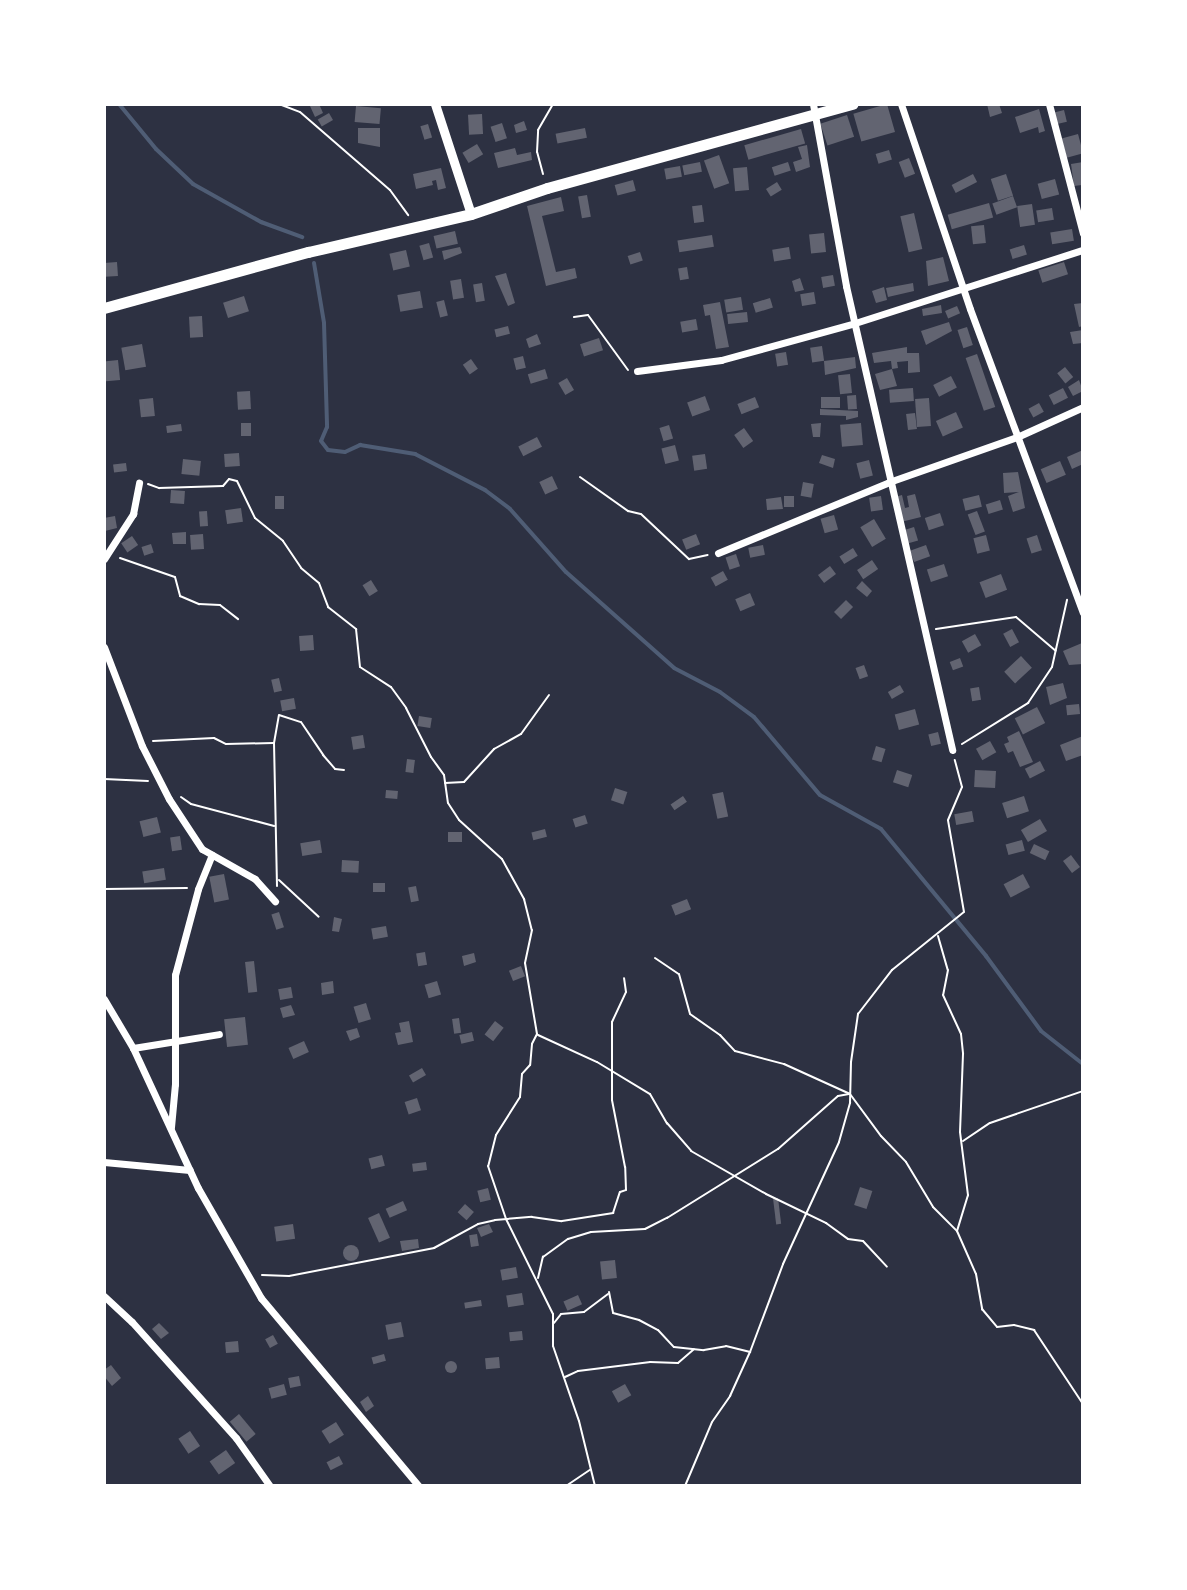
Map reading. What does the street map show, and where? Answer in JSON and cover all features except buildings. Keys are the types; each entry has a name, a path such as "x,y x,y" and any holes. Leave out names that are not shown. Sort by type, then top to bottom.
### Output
{"main road":[{"path":"104,308 308,252 418,229 814,109 853,104"}],"street":[{"path":"435,104 471,214"},
{"path":"901,104 963,289 1083,613"},
{"path":"1049,104 1083,234"},
{"path":"814,109 889,482 952,750"},
{"path":"637,371 721,360 855,323 1083,250"},
{"path":"718,553 889,482 1017,437 1083,407"},
{"path":"104,559 133,514 139,483"},
{"path":"105,652 160,781 202,849 255,879 275,901"},
{"path":"171,1130 175,975 198,889 212,855"},
{"path":"104,999 133,1048 190,1170 261,1298 419,1486"},
{"path":"133,1048 219,1034"},
{"path":"104,1162 190,1170"},
{"path":"104,1296 132,1322 236,1438 270,1486"}],"path":[{"path":"279,104 300,112 390,190 418,229"},
{"path":"547,188 537,152 538,130 553,104"},
{"path":"574,317 588,315 606,337 625,369 637,371"},
{"path":"580,477 628,511 641,514 689,559 718,553"},
{"path":"139,483 159,488 223,486 229,479 237,481 255,518 283,541 301,568 319,583 328,607 356,629 360,667 391,687 406,708 445,783 448,803 459,820 502,859 524,899 532,930 525,963 537,1034 532,1044 530,1065 522,1074 520,1097 496,1135 488,1166 506,1219 553,1314 553,1346 565,1377 595,1486"},
{"path":"110,549 112,554 175,577 180,596 199,604 220,605 238,619"},
{"path":"685,1486 712,1422 730,1396 750,1352 806,1213 839,1142 850,1094 858,1014 877,985 964,912 948,820 962,787 952,750 1028,703 1052,667 1070,580"},
{"path":"921,622 937,629 1016,617 1056,651"},
{"path":"445,783 464,782 494,749 521,734 549,695"},
{"path":"275,901 278,880 274,743 279,715 288,715 301,722 335,769 344,770"},
{"path":"140,740 179,742 214,738 226,744 274,743"},
{"path":"104,779 160,781"},
{"path":"181,796 191,804 275,827"},
{"path":"278,880 319,917"},
{"path":"104,889 198,889"},
{"path":"937,935 948,970 943,995 961,1034 961,1141 968,1195 957,1231"},
{"path":"655,958 679,974 690,1014 720,1035 735,1051 784,1064 850,1094 881,1136 906,1162 933,1207 957,1231 976,1274 982,1309 997,1327 1014,1325 1034,1330 1083,1404"},
{"path":"248,1275 289,1276 434,1248 478,1224 506,1219 562,1221 613,1213 620,1192 626,1190 625,1167 612,1100 612,1022 626,992 624,978"},
{"path":"537,1034 650,1094 667,1123 691,1151 848,1239 863,1241 887,1267"},
{"path":"961,1141 990,1123 1083,1091"},
{"path":"537,1280 543,1257 568,1239 591,1232 645,1229 778,1149 838,1096 850,1094"},
{"path":"553,1324 561,1314 584,1312 603,1301 609,1292 613,1313 639,1320 658,1330 674,1347 695,1349 726,1346 750,1352"},
{"path":"565,1377 578,1371 650,1362 678,1363 695,1349"},
{"path":"566,1486 591,1470"}],"waterway":[{"path":"119,104 156,149 193,184 261,222 302,237"},
{"path":"314,263 324,323 327,427 321,441 328,450 345,452 360,445 415,454 485,490 510,509 566,572 674,668 720,692 754,717 820,795 881,829 986,956 1041,1031 1083,1064"}]}
